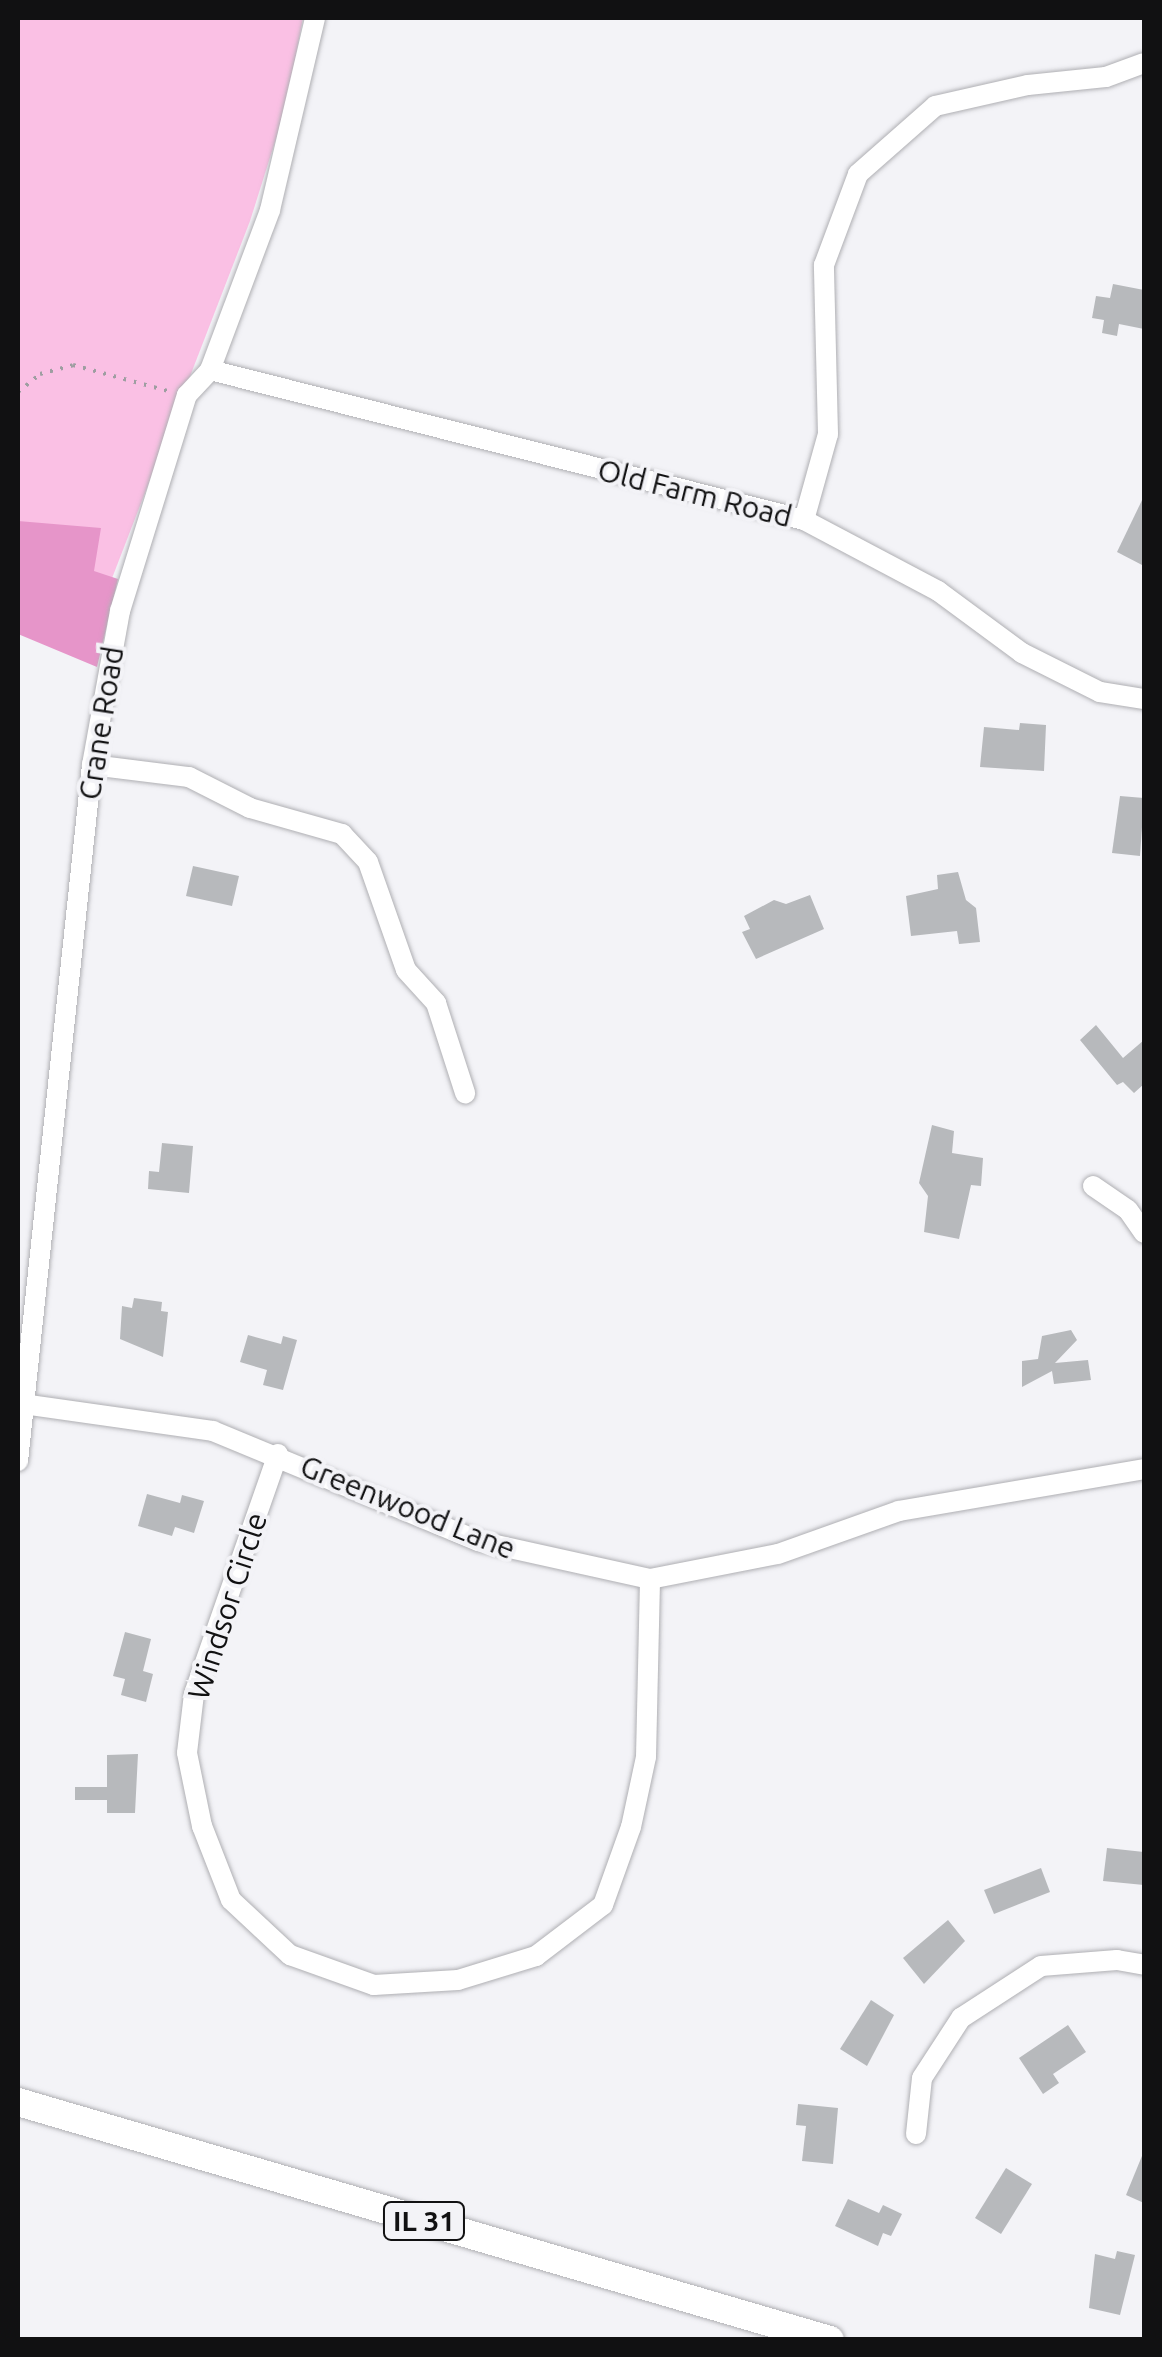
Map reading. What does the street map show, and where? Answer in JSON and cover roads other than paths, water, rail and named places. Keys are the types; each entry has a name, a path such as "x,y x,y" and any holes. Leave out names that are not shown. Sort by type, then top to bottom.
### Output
{"main road":[{"name":"IL 31","path":"18,2102 830,2340"}],"street":[{"name":"Crane Road","path":"18,1461 92,765 120,610 187,396 210,370 270,210 315,18"},
{"path":"804,520 828,434 824,265 858,174 935,106 1028,85 1106,77 1144,64"},
{"name":"Old Farm Road","path":"210,370 804,520 938,591 1022,653 1100,692 1144,699"},
{"path":"92,765 190,777 250,808 342,834 368,862 406,970 436,1003 465,1093"},
{"path":"1092,1186 1128,1210 1144,1232"},
{"name":"Greenwood Lane","path":"23,1404 213,1431 278,1454 478,1541 650,1579 778,1554 899,1511 1144,1470"},
{"name":"Windsor Circle","path":"278,1454 194,1694 187,1753 202,1826 231,1900 290,1955 374,1985 458,1980 536,1956 602,1904 631,1827 646,1757 650,1579"},
{"path":"916,2134 922,2078 961,2018 1040,1966 1117,1960 1144,1965"}]}
